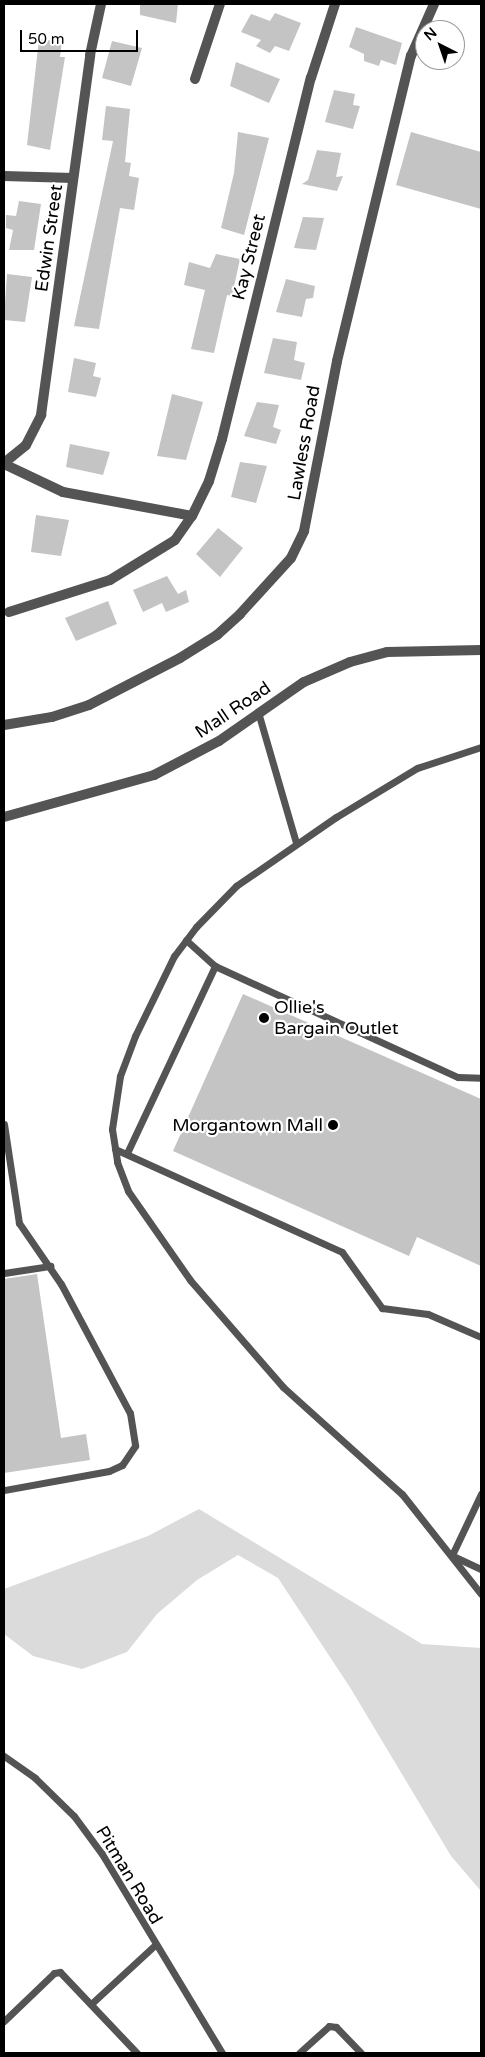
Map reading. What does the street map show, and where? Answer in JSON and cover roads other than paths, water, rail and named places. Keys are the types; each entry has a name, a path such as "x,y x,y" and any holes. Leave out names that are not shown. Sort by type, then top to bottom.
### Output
{"street":[{"name":"Edwin Street","path":"4,464 26,445 41,415 73,178 101,4"},
{"path":"195,79 220,4"},
{"name":"Kay Street","path":"9,612 110,580 175,540 192,516 209,481 222,439 311,78 335,4"},
{"name":"Lawless Road","path":"4,725 52,717 89,706 180,658 235,619 291,558 304,531 330,388 411,56 434,4"},
{"path":"4,176 73,178"},
{"path":"4,464 63,492 192,516"},
{"name":"Mall Road","path":"4,817 154,775 219,741 258,712 304,682 350,662 387,652 481,650"}],"lane":[{"path":"258,712 296,843"},
{"path":"481,747 417,768 296,843 236,886 186,940 156,991 120,1076 112,1129 115,1149 128,1191 142,1214 229,1328 283,1387 386,1478 452,1556 481,1594"},
{"path":"186,940 215,966 458,1077 481,1078"},
{"path":"126,1153 215,966"},
{"path":"4,1124 19,1223 50,1266 130,1413 135,1446 122,1466 109,1471 4,1490"},
{"path":"115,1149 342,1252 382,1308 428,1314 481,1337"},
{"path":"4,1273 50,1266"},
{"path":"452,1556 481,1494"},
{"path":"452,1556 481,1569"},
{"name":"Pitman Road","path":"4,1756 35,1778 74,1816 102,1854 204,2030 222,2053"},
{"path":"91,2004 155,1945"},
{"path":"4,2021 54,1973 60,1972 137,2053"},
{"path":"299,2053 329,2026 336,2026 361,2053"}],"place":[{"name":"Ollie's Bargain Outlet","path":"264,1018"},
{"name":"Morgantown Mall","path":"333,1125"}]}
